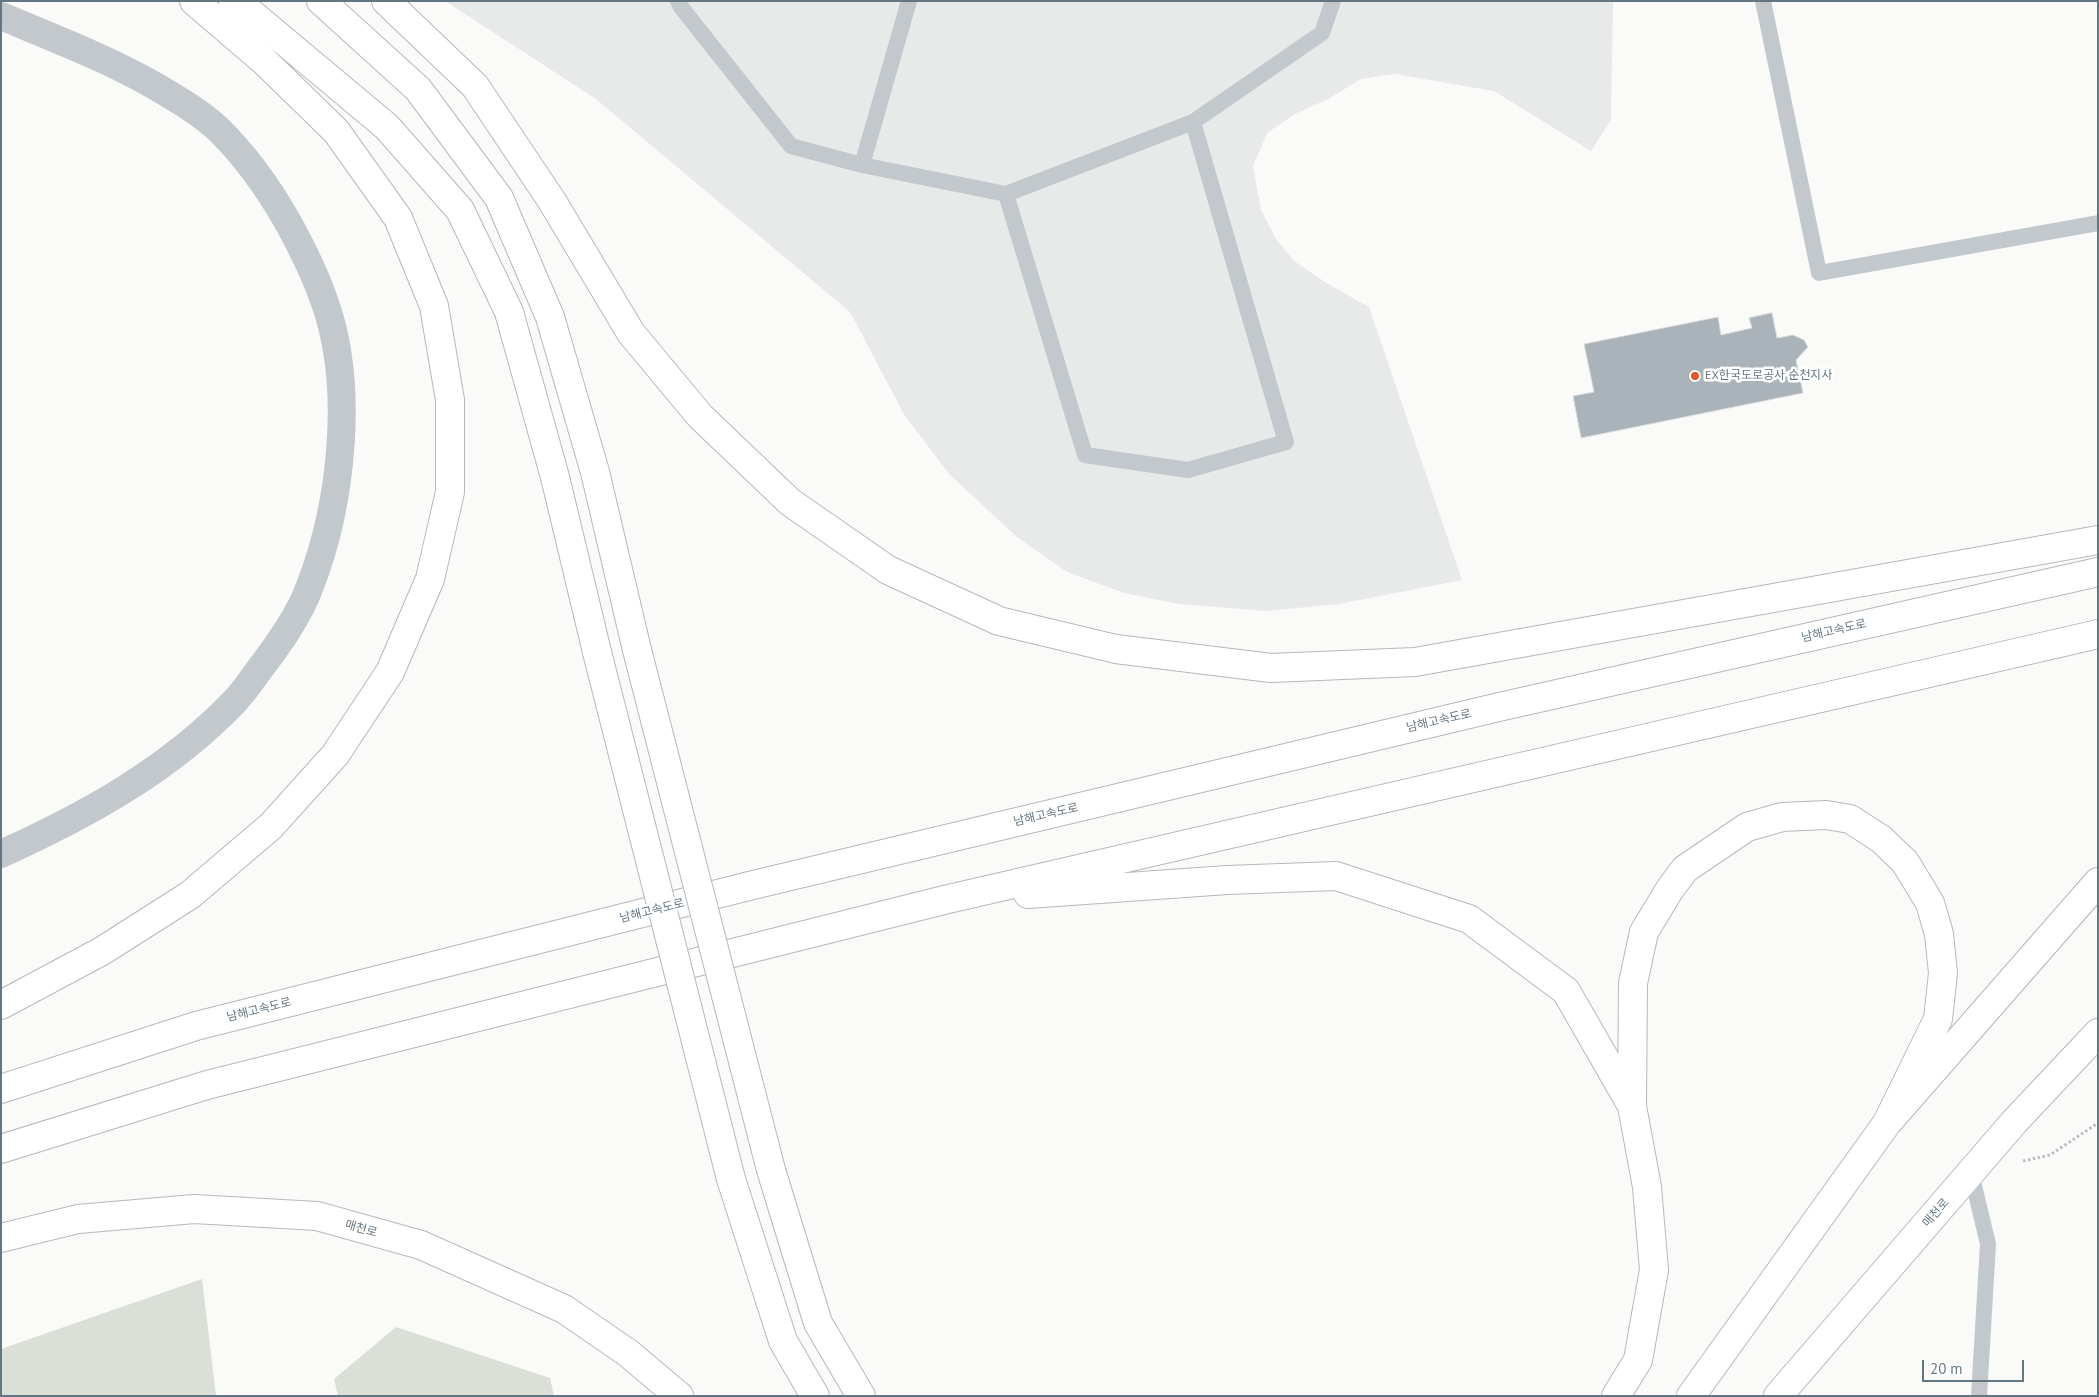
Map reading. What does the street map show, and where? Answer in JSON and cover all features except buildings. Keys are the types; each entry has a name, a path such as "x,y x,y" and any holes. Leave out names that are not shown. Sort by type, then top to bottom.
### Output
{"main road":[{"path":"1,1005 102,951 190,895 271,826 335,755 390,672 430,579 450,492 450,400 434,306 398,218 336,130 263,60 194,1"},
{"path":"233,1 240,4 387,127 460,210 509,312 555,477 597,652 731,1179 783,1341 814,1396"},
{"path":"321,1 418,89 499,198 550,317 595,472 637,650 771,1170 818,1323 861,1396"},
{"path":"386,1 475,86 552,201 631,333 700,416 790,502 888,570 1000,621 1116,650 1271,668 1415,662 2098,540"},
{"name":"남해고속도로","path":"1,1089 196,1026 763,883 1499,707 2098,572"},
{"path":"1,1149 207,1085 944,900 2098,634"},
{"path":"1616,1396 1638,1360 1654,1270 1647,1187 1632,1106 1633,983 1644,932 1670,889 1685,870 1716,846 1747,827 1782,817 1826,815 1850,818 1882,839 1906,862 1930,903 1939,934 1943,973 1938,1019 1887,1123"},
{"path":"944,900 1227,880 1336,876 1469,919 1566,991 1632,1106"},
{"path":"1691,1396 1887,1123 2098,882"},
{"name":"매천로","path":"1778,1396 2015,1121 2098,1033"},
{"name":"매천로","path":"1,1238 78,1219 194,1209 318,1216 421,1245 564,1309 628,1353 680,1396"}],"street":[{"path":"1,16 119,66 191,106 217,128 250,164 276,200 325,302 336,347 342,395 338,476 330,525 310,588 278,644 235,702 166,764 60,827 1,854"}],"lane":[{"path":"678,1 680,7 791,146 862,165 1006,194 1193,122 1322,33 1333,1"},
{"path":"862,165 909,1"},
{"path":"1763,1 1819,273 2098,223"},
{"path":"1006,194 1085,455 1188,470 1286,442 1193,122"},
{"path":"1971,1173 1988,1244 1979,1396"}],"path":[{"path":"1971,1173 2050,1154 2098,1123"}],"shaded area":[{"path":"445,1 1613,1 1611,120 1591,151 1494,91 1395,74 1361,79 1328,99 1295,114 1267,133 1253,166 1261,210 1276,239 1294,261 1328,284 1369,307 1462,580 1339,604 1266,611 1179,604 1124,593 1067,572 1017,537 950,475 905,416 850,312 596,99"},
{"path":"202,1279 216,1396 1,1396 1,1349"},
{"path":"396,1327 550,1378 554,1396 338,1396 334,1379"}],"place":[{"name":"EX한국도로공사 순천지사","path":"1695,376"}]}
